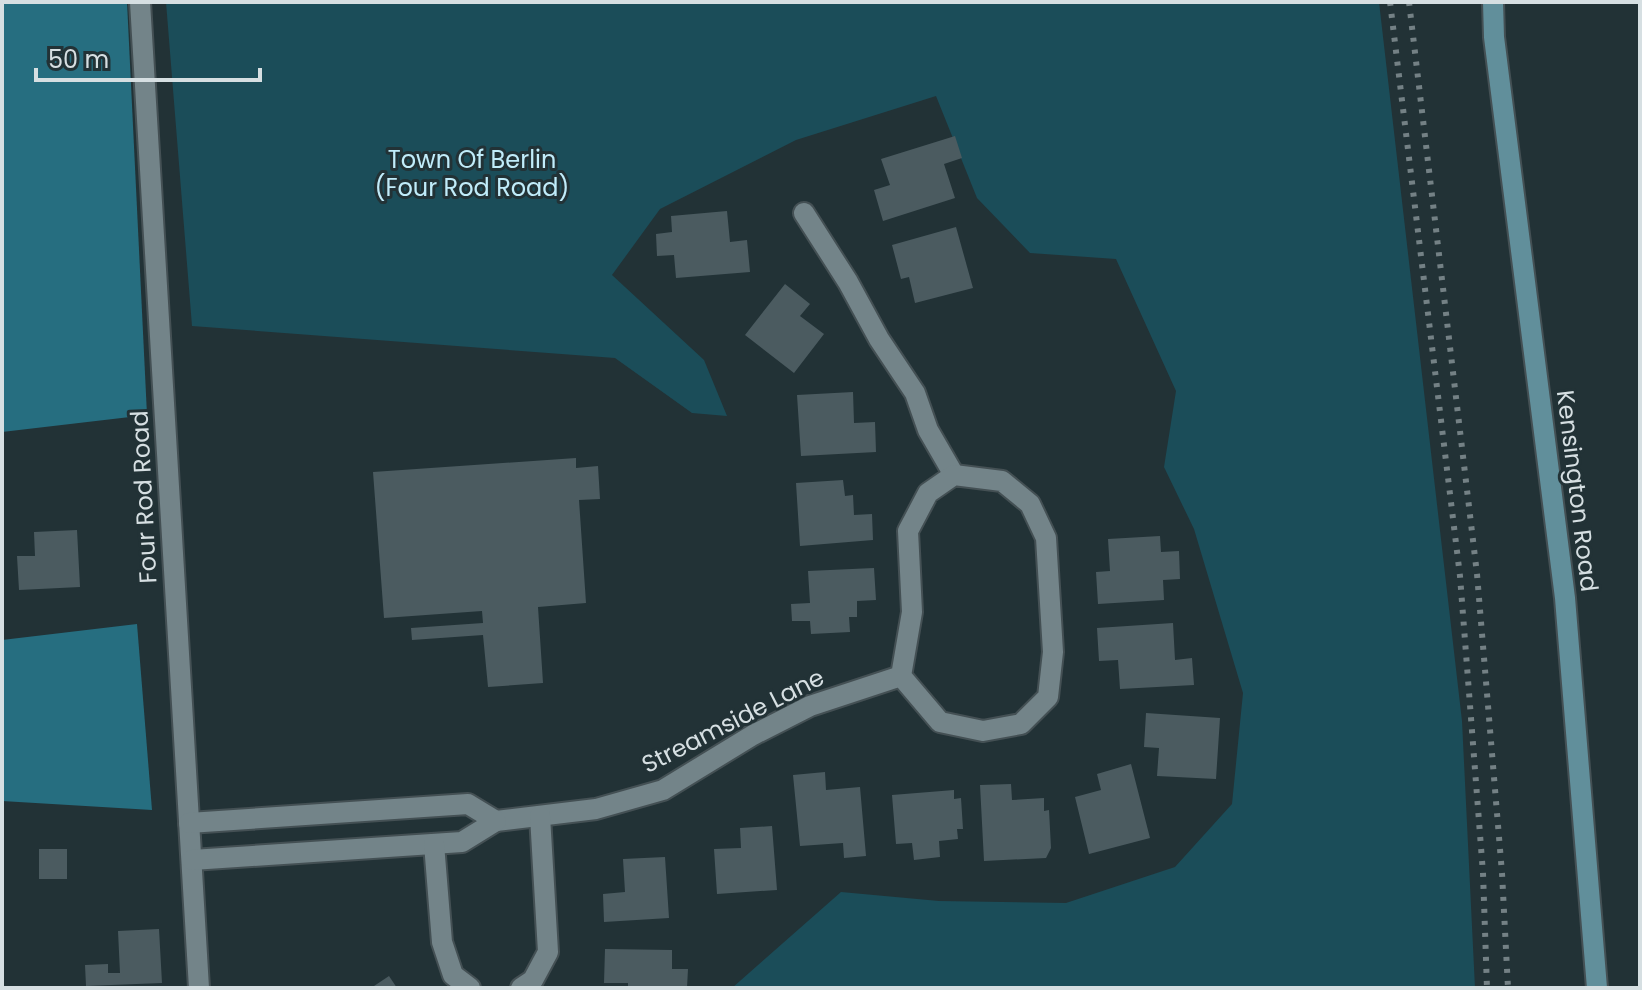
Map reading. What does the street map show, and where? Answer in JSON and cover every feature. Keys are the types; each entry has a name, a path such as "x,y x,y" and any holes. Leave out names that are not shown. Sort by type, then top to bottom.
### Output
{"street":[{"name":"Four Rod Road","path":"140,2 199,988"},
{"name":"Kensington Road","path":"1493,2 1494,37 1565,598 1597,988"},
{"path":"804,213 915,393 928,430 954,475"},
{"path":"954,475 1002,481 1030,504 1046,538 1053,652 1048,697 1021,724 983,731 940,722 901,676 912,612 908,531 928,493 954,475"},
{"name":"Streamside Lane","path":"192,860 462,842 496,821 596,809 663,790 753,735 810,706 901,676"},
{"path":"189,823 468,804 496,821"},
{"path":"521,988 533,980 548,952 540,816"},
{"path":"434,844 442,942 453,975 470,988"}],"green space":[{"name":"Town Of Berlin (Four Rod Road)","path":"166,2 1379,2 1462,721 1475,988 732,988 841,892 939,901 1066,903 1175,867 1232,804 1243,693 1194,529 1164,467 1176,391 1116,259 1030,253 977,198 936,96 796,140 660,209 612,275 704,360 727,416 692,413 615,358 192,326"}],"shaded area":[{"path":"2,2 127,2 147,415 2,432"},
{"path":"137,624 152,810 2,801 2,640"}],"building":[{"path":"955,136 962,158 944,164 955,198 883,221 874,190 890,185 881,159"},
{"path":"727,211 730,242 747,240 750,272 676,278 674,255 657,256 656,234 672,232 671,216"},
{"path":"956,227 973,288 915,303 909,277 901,279 892,245"},
{"path":"785,284 810,304 800,316 824,334 794,373 745,335"},
{"path":"853,392 854,423 875,422 876,452 801,456 797,395"},
{"path":"576,458 576,468 598,466 600,499 579,500 586,603 538,607 543,683 488,687 483,635 412,640 411,628 483,623 482,611 384,618 373,472"},
{"path":"843,480 845,496 853,495 854,515 872,514 873,540 800,546 796,483"},
{"path":"77,530 80,587 19,590 17,556 35,556 34,532"},
{"path":"1160,536 1161,552 1179,551 1180,579 1163,580 1164,600 1098,604 1096,572 1110,571 1108,539"},
{"path":"874,568 876,600 857,601 857,617 849,617 850,632 811,634 810,621 792,621 791,604 810,603 808,571"},
{"path":"1173,623 1175,660 1192,658 1194,685 1120,689 1118,660 1099,661 1097,628"},
{"path":"1146,713 1220,718 1216,779 1157,776 1159,748 1144,747"},
{"path":"1131,764 1150,838 1089,854 1075,797 1101,790 1097,774"},
{"path":"825,772 826,790 860,787 866,856 844,858 843,843 800,846 793,775"},
{"path":"1011,784 1012,800 1044,798 1044,811 1049,810 1051,848 1046,858 984,861 980,785"},
{"path":"954,790 954,799 961,798 963,829 957,829 958,839 939,841 940,857 914,860 912,843 896,844 892,795"},
{"path":"772,826 777,890 717,894 714,849 741,848 740,828"},
{"path":"39,849 67,849 67,879 39,879"},
{"path":"665,857 669,918 604,922 603,894 625,892 623,859"},
{"path":"159,929 162,983 86,986 85,965 108,964 108,973 120,973 118,931"},
{"path":"605,949 672,950 672,969 688,969 687,988 628,988 628,983 604,983"},
{"path":"389,976 397,988 371,988"}],"railway":[{"path":"1390,2 1460,576 1483,873 1487,988"},
{"path":"1409,2 1477,574 1502,873 1508,988"}]}
